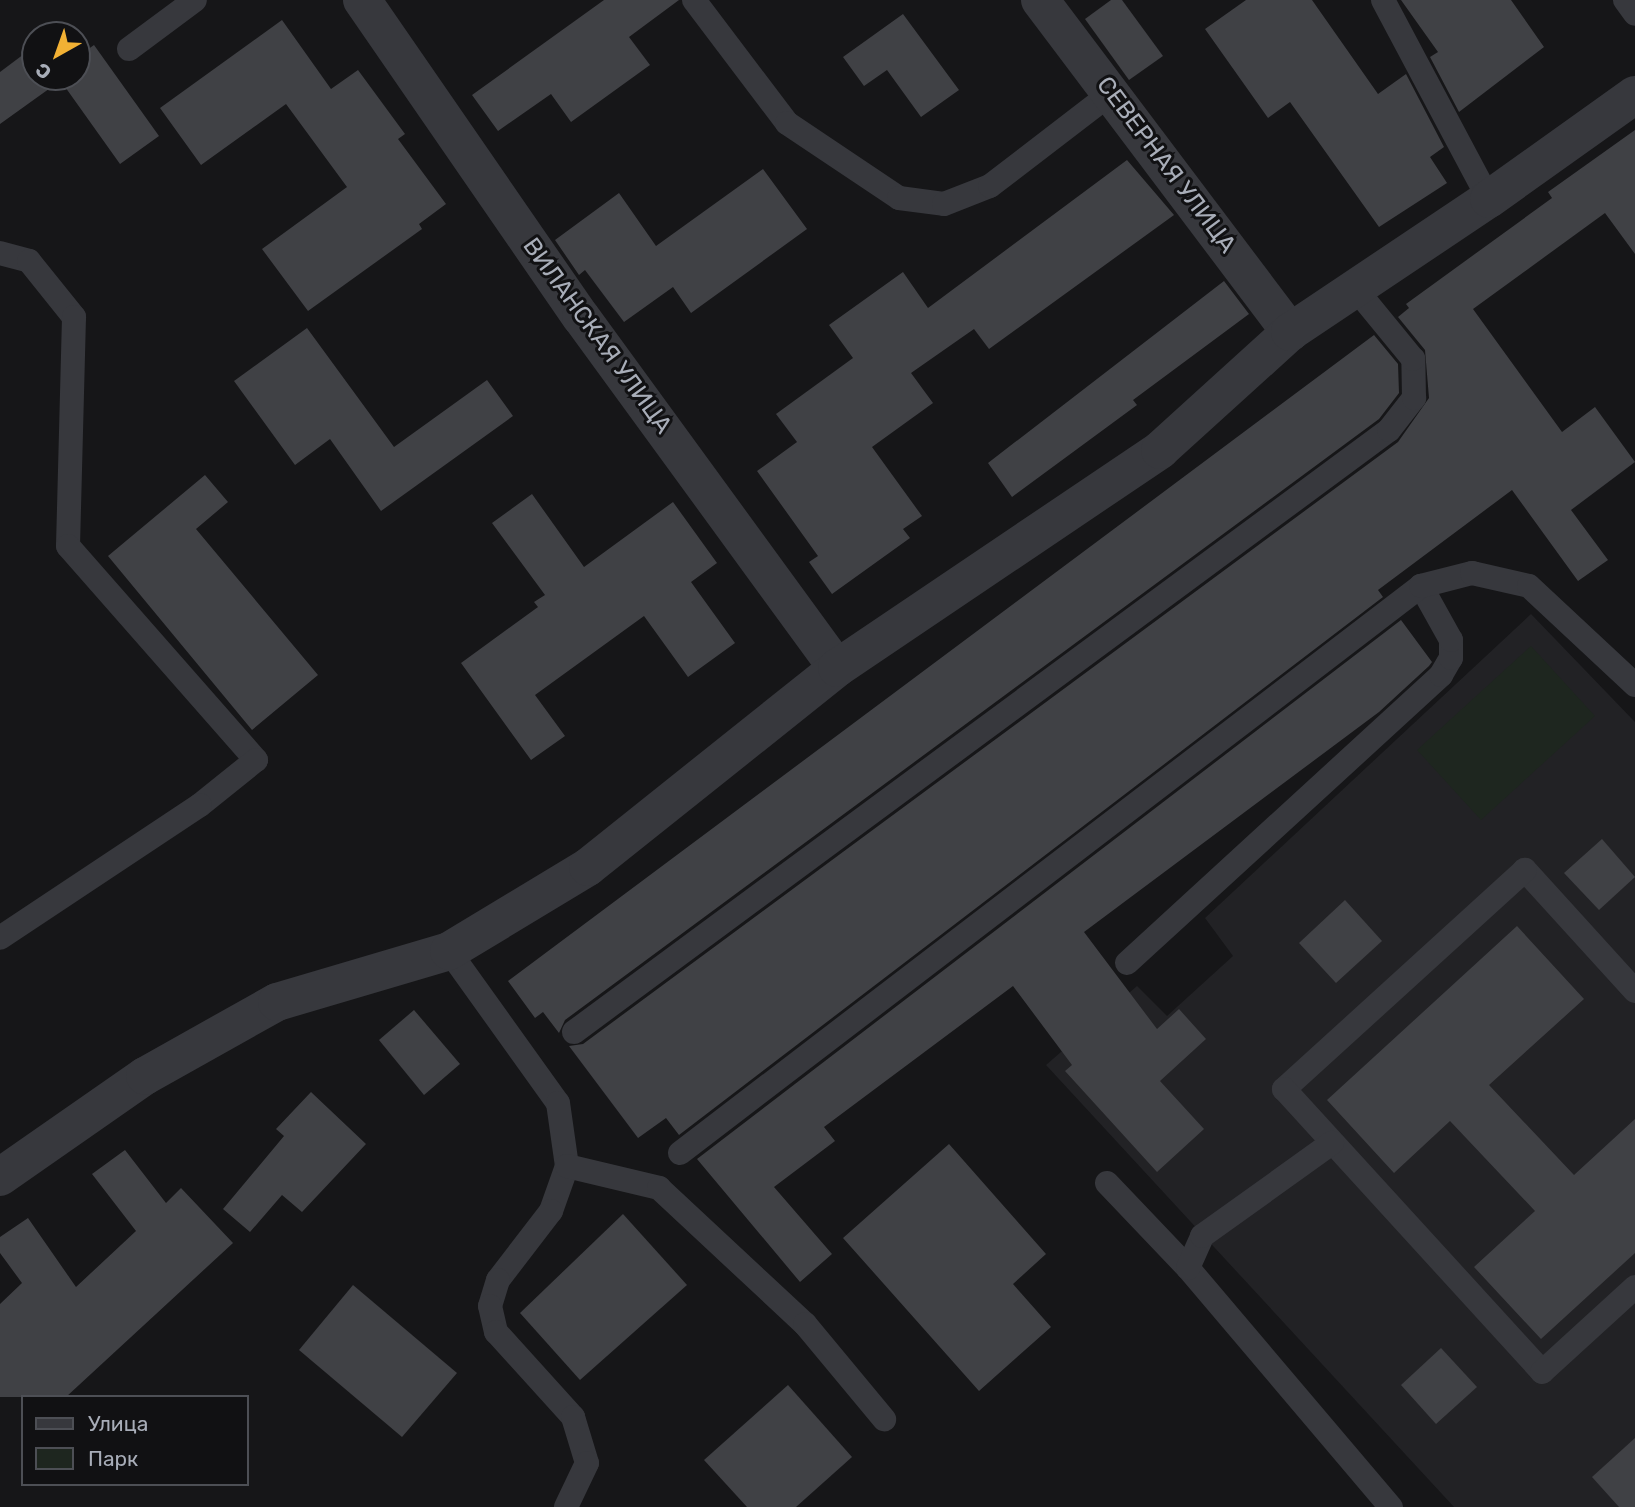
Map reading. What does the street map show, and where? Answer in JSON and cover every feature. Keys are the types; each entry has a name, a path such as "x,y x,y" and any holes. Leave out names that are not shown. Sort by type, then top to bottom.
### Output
{"street":[{"name":"ВИЛАНСКАЯ УЛИЦА","path":"362,0 582,317 837,668"},
{"name":"СЕВЕРНАЯ УЛИЦА","path":"1040,0 1290,332"},
{"path":"0,1177 145,1076 277,1002 449,951 587,867 837,668 1160,450 1290,332 1354,287 1489,200 1635,95"}],"lane":[{"path":"129,49 195,0"},
{"path":"694,0 787,123 899,198 944,204 990,186 1111,93"},
{"path":"1383,0 1489,200"},
{"path":"1625,0 1635,14"},
{"path":"0,253 29,261 74,317 68,547 256,760 200,805 0,939"},
{"path":"574,1031 1389,430 1414,398 1413,359 1354,287"},
{"path":"680,1153 1421,586 1472,573 1529,586 1635,685"},
{"path":"1127,963 1441,675 1451,658 1451,640 1421,586"},
{"path":"1635,990 1525,870 1284,1089 1542,1372 1635,1287"},
{"path":"449,951 558,1103 567,1166 551,1211 498,1280 490,1306 496,1332 573,1417 587,1463 566,1507"},
{"path":"1188,1268 1202,1236 1332,1143"},
{"path":"567,1166 659,1188 805,1324 884,1419"},
{"path":"1107,1184 1188,1268 1391,1507"}],"shaded area":[{"path":"1531,614 1635,722 1635,1507 1454,1507 1046,1065 1137,986 1167,1016 1233,956 1205,918"}],"green space":[{"path":"1531,646 1595,716 1481,820 1417,750"}],"building":[{"path":"604,0 679,0 629,37 650,65 571,122 551,94 498,131 472,95"},
{"path":"1111,0 1122,0 1163,56 1129,80 1085,19"},
{"path":"1246,0 1312,0 1378,94 1406,74 1444,147 1430,157 1447,183 1379,227 1290,102 1268,118 1205,29"},
{"path":"1401,0 1511,0 1544,47 1459,112 1430,57 1438,52"},
{"path":"903,14 959,90 921,117 887,70 864,86 843,57"},
{"path":"282,20 331,89 358,70 405,134 398,139 446,204 419,224 422,229 308,311 262,249 347,187 286,104 201,165 160,108"},
{"path":"94,45 159,136 120,164 68,91 91,91 91,47"},
{"path":"21,56 21,91 46,91 0,124 0,72"},
{"path":"1635,130 1635,254 1605,213 1473,309 1562,432 1595,407 1635,462 1571,510 1608,560 1578,581 1512,490 1378,590 1383,597 679,1135 666,1118 638,1138 569,1046 583,1044 1398,442 1429,398 1425,350 1398,317 1409,308 1406,304 1552,198 1548,192"},
{"path":"1127,160 1174,215 989,349 974,329 911,373 933,403 872,447 922,516 903,529 910,538 832,594 809,562 818,556 757,471 797,442 776,414 853,358 829,325 903,272 928,308"},
{"path":"763,169 807,229 691,313 673,287 624,322 585,270 579,275 555,240 619,193 656,246"},
{"path":"1224,281 1249,314 1133,400 1137,405 1012,497 988,463"},
{"path":"307,328 394,447 487,380 513,416 381,511 330,439 295,465 234,381"},
{"path":"1374,335 1398,364 1399,393 1379,419 565,1020 559,1033 543,1012 535,1018 508,981"},
{"path":"205,475 228,502 196,529 318,675 252,730 108,556"},
{"path":"532,494 584,567 673,502 717,563 691,582 735,643 688,677 644,616 535,695 565,736 531,760 461,663 538,607 534,602 545,595 492,523"},
{"path":"1401,620 1432,662 1429,666 1379,712 1084,932 1157,1029 1179,1009 1206,1039 1160,1081 1204,1129 1157,1172 1065,1071 1072,1065 1013,986 824,1127 835,1141 774,1187 832,1254 800,1282 697,1159"},
{"path":"1602,839 1635,877 1599,910 1564,873"},
{"path":"1345,900 1382,941 1336,983 1299,943"},
{"path":"1517,926 1584,999 1489,1085 1574,1175 1635,1119 1635,1253 1541,1339 1474,1267 1535,1211 1450,1121 1394,1173 1327,1100"},
{"path":"414,1010 460,1064 424,1095 379,1040"},
{"path":"311,1092 366,1144 302,1212 282,1195 250,1232 223,1209 284,1136 276,1129"},
{"path":"949,1144 1046,1254 1013,1284 1051,1327 979,1391 843,1238"},
{"path":"125,1150 166,1203 181,1188 233,1243 68,1395 0,1397 0,1304 22,1283 0,1253 0,1237 28,1218 76,1287 136,1231 92,1174"},
{"path":"623,1214 687,1285 580,1380 520,1313"},
{"path":"353,1285 457,1373 402,1437 299,1350"},
{"path":"1441,1348 1477,1387 1436,1424 1401,1385"},
{"path":"788,1385 852,1457 796,1507 747,1507 704,1460"},
{"path":"1635,1438 1635,1507 1619,1507 1592,1477"}]}
